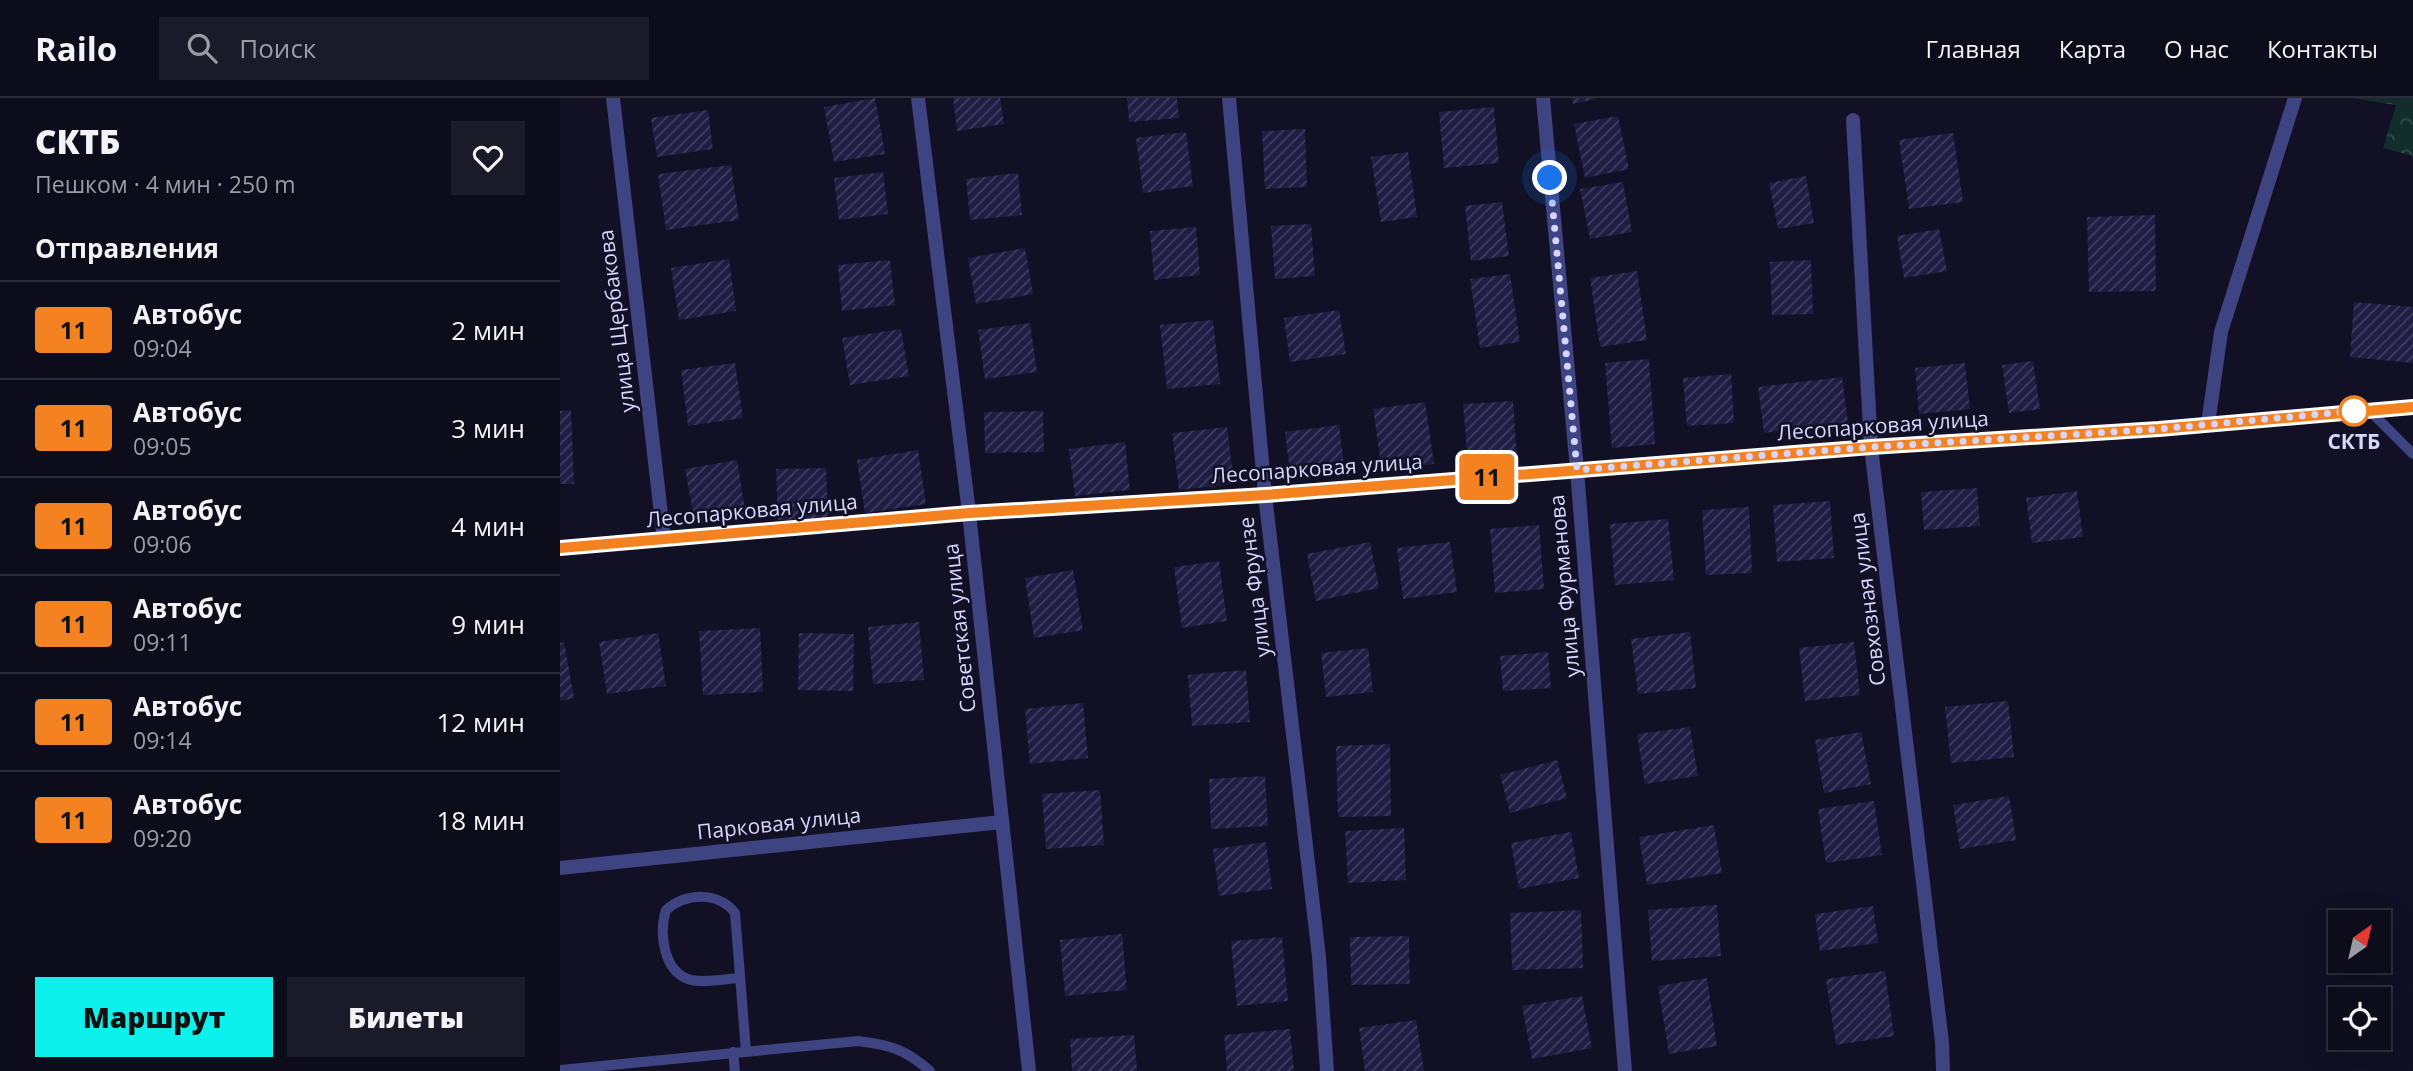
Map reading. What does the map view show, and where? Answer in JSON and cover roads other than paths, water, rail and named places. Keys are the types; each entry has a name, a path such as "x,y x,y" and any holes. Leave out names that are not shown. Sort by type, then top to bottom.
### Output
{"street":[{"name":"улица Щербакова","path":"613,98 664,540"},
{"name":"Советская улица","path":"918,98 969,513 1029,1071"},
{"name":"улица Фрунзе","path":"1229,98 1265,495 1320,957 1327,1071"},
{"name":"улица Фурманова","path":"1543,98 1577,470 1625,1071"},
{"path":"2208,424 2221,331 2295,98"},
{"name":"Совхозная улица","path":"1853,120 1871,447 1942,1042 1943,1071"},
{"name":"Лесопарковая улица","path":"560,548 969,513 1265,495 1871,447 2159,429 2413,407"},
{"name":"Парковая улица","path":"560,867 1002,822"}],"lane":[{"path":"2369,410 2413,454"},
{"path":"739,978 690,981 679,975 670,963 662,934 666,910 676,901 711,897 726,901 734,913 746,1051"},
{"path":"560,1070 858,1041 889,1045 912,1055 930,1071"},
{"path":"733,1052 735,1071"}],"place":[{"name":"СКТБ","path":"2354,411"}]}
